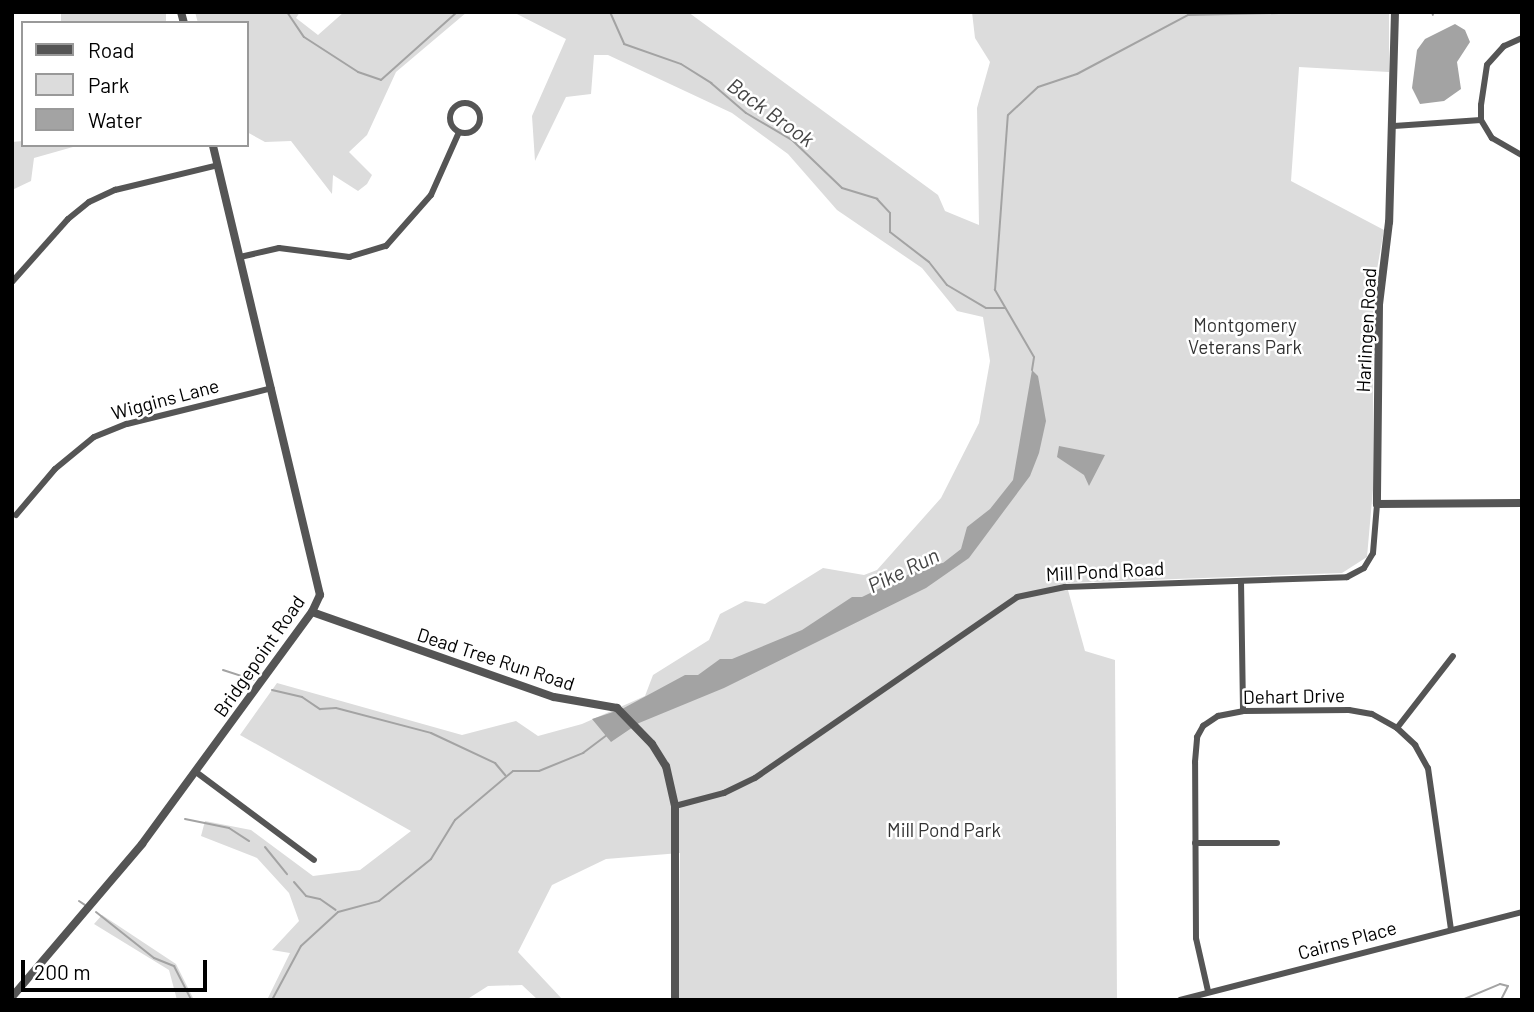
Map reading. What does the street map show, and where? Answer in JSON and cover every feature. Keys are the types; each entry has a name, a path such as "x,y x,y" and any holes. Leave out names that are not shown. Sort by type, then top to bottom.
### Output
{"street":[{"name":"Harlingen Road","path":"1377,504 1379,305 1389,222 1394,126 1395,12"},
{"path":"1522,38 1497,51 1487,65 1481,120 1499,144 1522,155"},
{"path":"459,104 468,104 479,113 479,123 474,131 459,132 450,116 459,104"},
{"path":"1394,126 1481,120"},
{"path":"240,257 279,248 357,257 386,246 431,195 459,132"},
{"name":"Bridgepoint Road","path":"12,997 102,894 196,772 312,612 320,595 214,147"},
{"path":"12,282 68,219 89,202 116,190 218,165"},
{"name":"Wiggins Lane","path":"16,515 55,469 94,437 127,424 272,388"},
{"path":"1377,504 1522,503"},
{"name":"Mill Pond Road","path":"675,806 724,793 755,778 1017,597 1065,587 1356,574 1373,553 1377,504"},
{"path":"1241,581 1243,711"},
{"name":"Dead Tree Run Road","path":"312,612 582,703 618,709 637,728 664,761 675,806 675,1000"},
{"path":"1397,727 1453,656"},
{"name":"Dehart Drive","path":"1208,991 1196,938 1197,737 1207,722 1243,711 1356,710 1397,727 1415,745 1427,768 1442,893 1451,929"},
{"path":"196,772 313,860"},
{"path":"1195,844 1277,844"},
{"name":"Cairns Place","path":"1180,1000 1522,912"}],"green space":[{"path":"61,12 166,12 166,21 61,21"},
{"path":"195,12 300,12 296,18 318,35 344,12 467,12 396,72 367,135 349,152 372,175 367,184 358,191 333,175 332,194 291,141 265,142 248,133 248,21 197,21"},
{"path":"513,12 688,12 938,195 945,211 979,225 977,108 990,62 975,38 972,12 1389,12 1389,72 1299,67 1291,181 1384,230 1373,292 1373,489 1367,557 1342,573 1066,583 1085,651 1115,660 1117,1000 678,1000 680,853 606,859 552,885 518,952 563,1000 538,1000 522,985 488,986 466,1000 267,1000 290,953 272,950 299,921 289,893 257,858 201,836 205,821 251,830 313,876 360,870 411,831 240,735 277,683 462,735 516,721 538,736 582,724 645,696 653,675 709,640 720,614 745,601 765,604 823,568 864,575 877,570 941,498 979,423 990,361 983,317 957,311 922,268 837,210 788,154 732,113 608,55 594,55 591,94 566,97 535,161 532,116 566,39"},
{"path":"21,141 21,147 73,147 34,158 31,181 12,190 12,142"},
{"path":"102,915 176,964 194,1000 177,1000 169,970 94,924"}],"water":[{"path":"1455,24 1465,30 1470,42 1457,62 1461,89 1444,101 1420,104 1412,88 1417,50 1425,39"},
{"path":"1032,370 1038,376 1046,421 1039,453 1030,476 969,558 926,588 724,688 639,723 611,742 592,719 622,709 685,675 698,675 720,659 732,659 802,630 852,597 862,597 928,565 943,563 961,549 967,527 990,509 1013,480"},
{"path":"1059,446 1105,455 1089,486 1084,475 1057,457"}],"waterway":[{"name":"Back Brook","path":"287,12 304,37 358,72 381,80 457,12"},
{"name":"Back Brook","path":"610,12 624,44 681,64 711,83 746,113 792,140 842,188 877,199 890,213 890,232 929,262 947,285 986,308 1005,308"},
{"name":"Pike Run","path":"1032,370 1034,357 995,290 1008,115 1038,87 1077,74 1188,15 1316,12"},
{"path":"223,670 253,680"},
{"path":"272,690 302,697 320,709 336,708 431,733 495,763 505,775"},
{"name":"Pike Run","path":"272,1000 301,946 338,912 379,901 431,859 455,820 513,771 539,771 583,753 607,735"},
{"path":"185,819 229,828 249,841"},
{"path":"265,847 287,874"},
{"path":"294,882 306,896 320,899 336,910"},
{"path":"79,901 85,905"},
{"path":"96,912 154,958 174,966 191,1000"},
{"path":"1462,1000 1500,984 1508,986 1501,1000"}],"park label":[{"name":"Montgomery Veterans Park","path":"1245,336"},
{"name":"Mill Pond Park","path":"944,830"}]}
